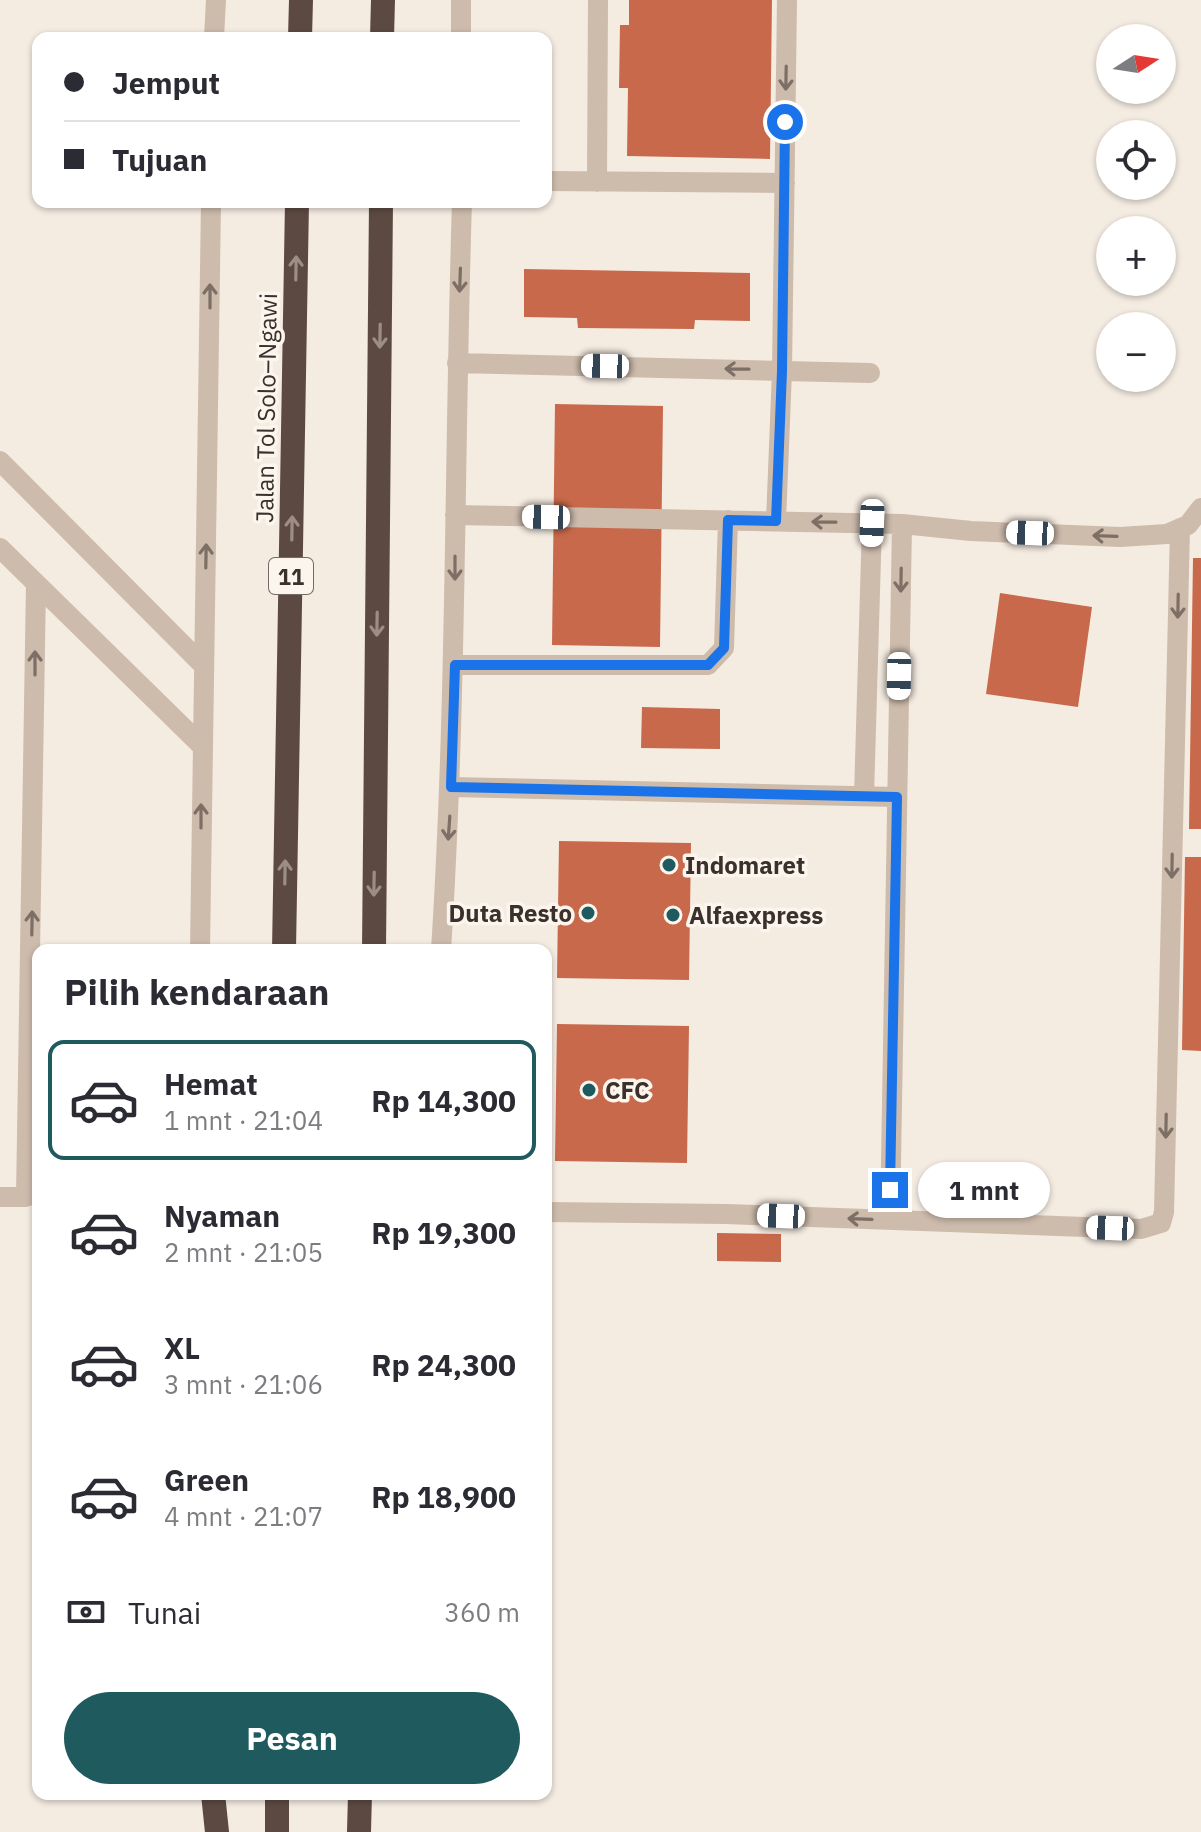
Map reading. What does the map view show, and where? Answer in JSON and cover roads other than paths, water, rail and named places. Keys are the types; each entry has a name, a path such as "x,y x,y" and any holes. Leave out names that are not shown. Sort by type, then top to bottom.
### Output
{"highway":[{"path":"300,32 301,0"},
{"path":"382,32 383,0"},
{"name":"Jalan Tol Solo–Ngawi","path":"284,944 297,208"},
{"path":"374,944 381,208"},
{"path":"214,1800 217,1832"},
{"path":"277,1800 277,1832"},
{"path":"359,1832 360,1800"}],"lane":[{"path":"214,32 216,0"},
{"path":"461,0 461,32"},
{"path":"597,182 598,0"},
{"path":"776,521 782,371 787,0"},
{"path":"552,181 785,183"},
{"path":"200,944 211,208"},
{"path":"441,944 455,665 457,363 462,208"},
{"path":"457,363 870,373"},
{"path":"0,461 204,666"},
{"path":"455,515 872,523 971,531 1120,537 1167,534 1188,525 1201,508"},
{"path":"455,665 708,665 724,648 728,520"},
{"path":"864,796 872,523"},
{"path":"890,1220 902,524"},
{"path":"552,1212 1141,1229 1161,1223 1165,1198 1180,528"},
{"path":"0,548 202,746"},
{"path":"0,1197 26,1197 36,584"},
{"path":"451,787 897,797"}],"place":[{"name":"Indomaret","path":"669,865"},
{"name":"Duta Resto","path":"588,913"},
{"name":"Alfaexpress","path":"673,915"},
{"name":"CFC","path":"589,1090"}]}
